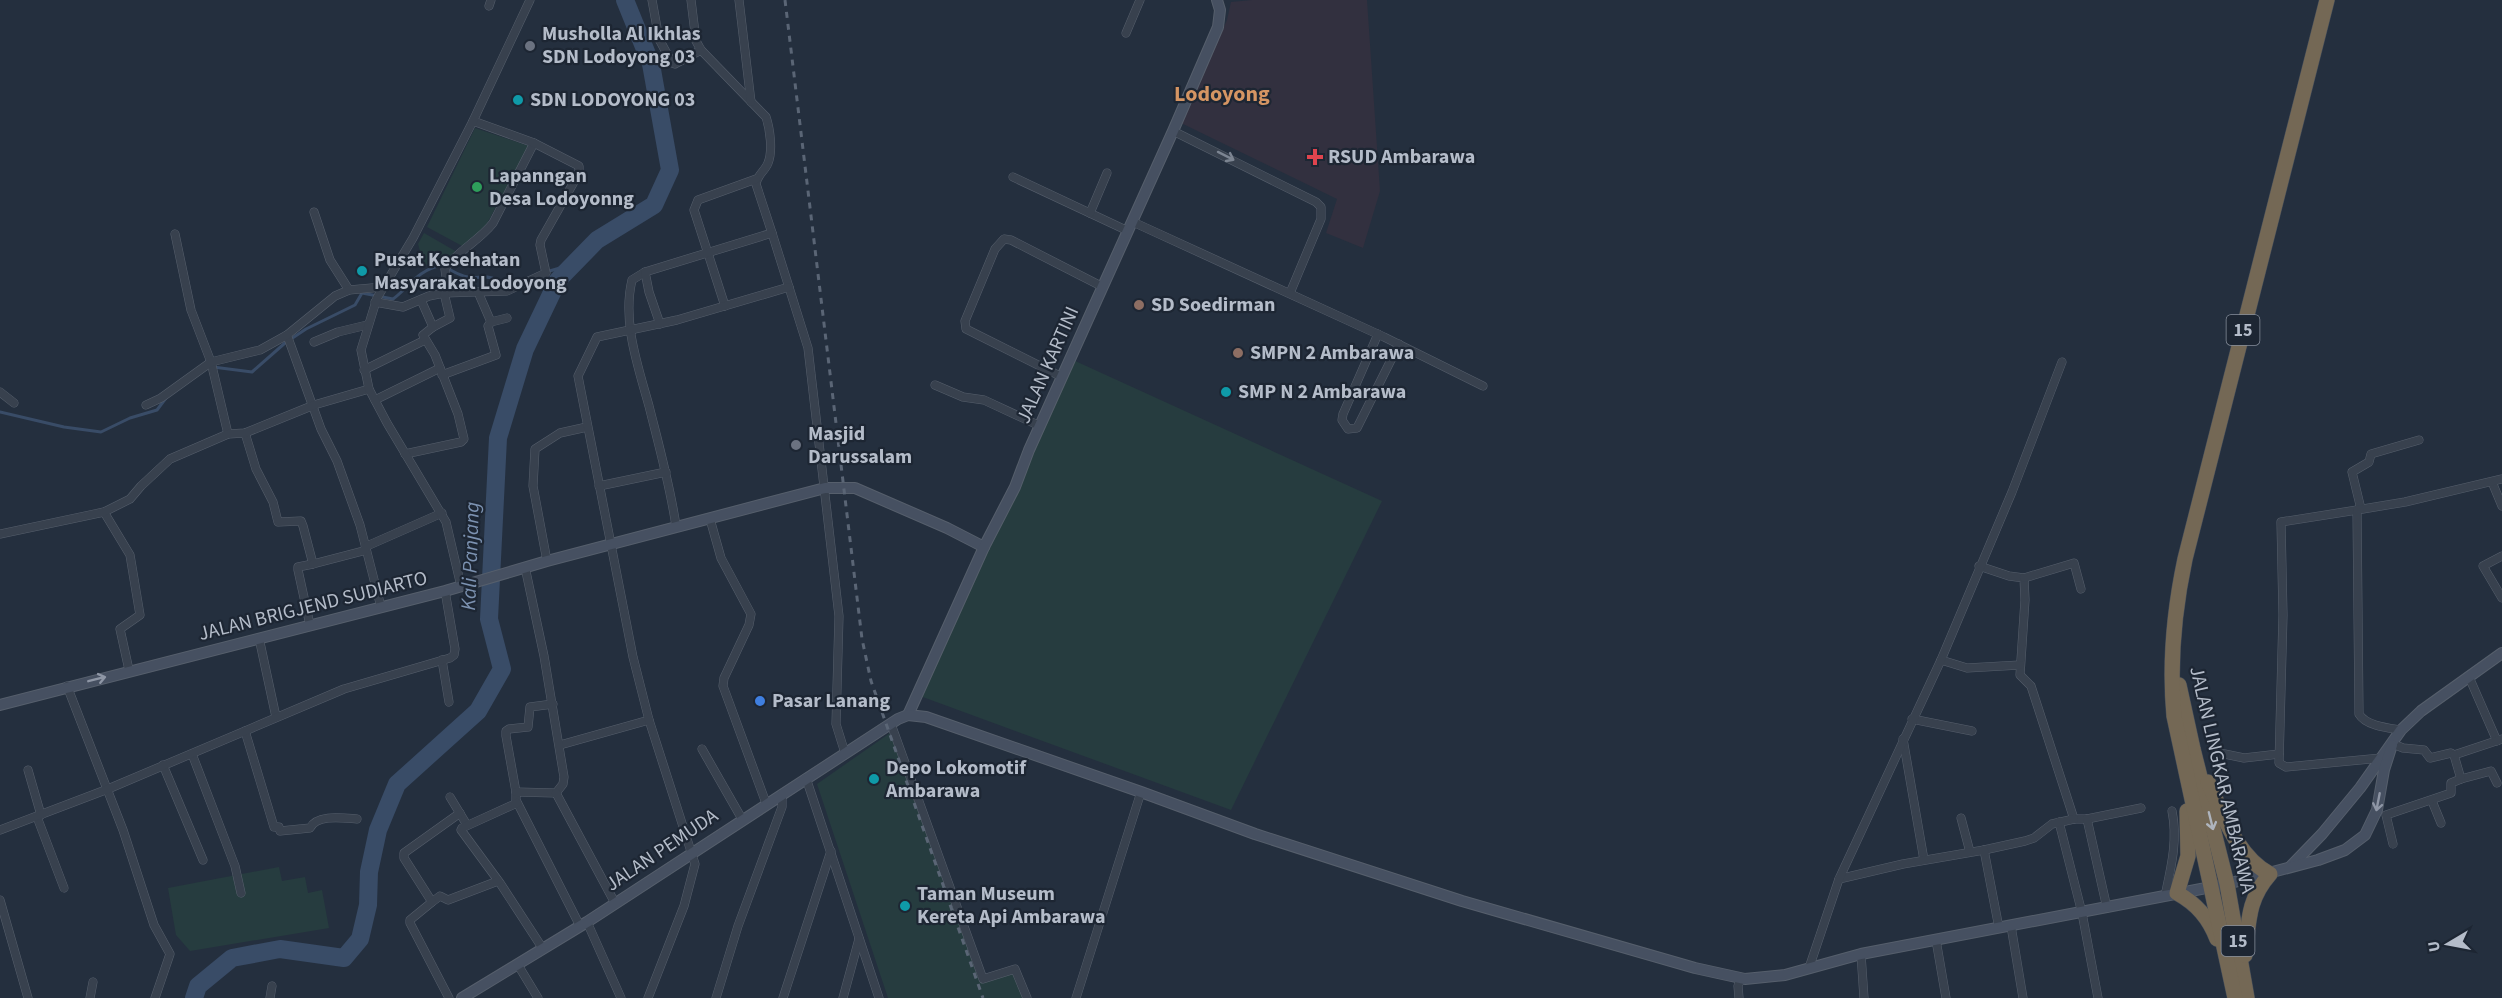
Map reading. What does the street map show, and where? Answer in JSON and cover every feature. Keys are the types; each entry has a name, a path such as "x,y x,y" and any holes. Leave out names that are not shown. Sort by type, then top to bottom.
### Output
{"highway":[{"name":"JALAN LINGKAR AMBARAWA","path":"2247,998 2237,972 2220,886 2187,750 2172,662 2176,603 2185,559 2327,0"},
{"path":"2187,750 2238,843 2250,860 2270,874 2258,888 2252,900 2237,972"},
{"path":"2187,750 2188,856 2171,894 2192,901 2204,913 2237,972"},
{"name":"JALAN LINGKAR AMBARAWA","path":"2235,998 2237,972"}],"main road":[{"name":"JALAN KARTINI","path":"908,715 984,547 1015,487 1218,27 1220,10 1217,0"},
{"name":"JALAN BRIGJEND SUDIARTO","path":"0,705 129,670 445,591 520,568 825,488 855,488 947,528 984,547"},
{"path":"2290,867 2322,834 2360,788 2401,730 2421,711 2502,653"},
{"name":"JALAN PEMUDA","path":"462,998 583,924 766,803 908,715"},
{"path":"908,715 926,717 1255,834 1462,902 1695,968 1741,978 1769,977 1861,954 2220,886 2318,860 2345,850 2365,835 2377,810 2384,770 2392,744"}],"street":[{"path":"461,586 442,513 405,454 369,389 361,350 367,325 379,295 413,238 473,121 530,0"},
{"path":"652,0 659,39 672,63 675,64 701,50"},
{"path":"691,0 696,41 701,50 766,117 769,127 770,158 768,165 756,179 696,202 694,210 725,306"},
{"path":"739,0 751,102"},
{"path":"1126,33 1140,0"},
{"path":"146,405 160,398 211,362 260,350 287,335 328,300 349,290 379,295 402,307 446,293 507,291 546,273 541,240 580,169 577,164 534,143 473,121"},
{"path":"1173,131 1316,202 1321,207 1321,219 1290,293"},
{"path":"405,454 461,442 464,439 458,414 423,334 450,318 445,269 493,223 534,143"},
{"path":"1090,213 1107,173"},
{"path":"1013,177 1090,213 1130,226 1290,293 1483,386"},
{"path":"756,179 757,189 808,348 839,616 836,724 845,753"},
{"path":"314,212 330,260 349,290"},
{"path":"676,526 666,472 631,331 630,290 632,280 657,267 772,233"},
{"path":"175,234 191,310 211,362 228,434"},
{"path":"1062,377 966,329 965,321 987,267 999,242 1011,240 1103,287"},
{"path":"645,272 660,324"},
{"path":"648,998 684,906 695,864 649,720 633,657 578,376 592,343 597,337 660,324 789,287"},
{"path":"478,292 491,322"},
{"path":"421,300 433,327"},
{"path":"375,400 441,371 496,356 488,326 491,322 507,318"},
{"path":"314,342 338,332 367,325"},
{"path":"1378,334 1343,414 1342,420 1348,429 1357,428 1399,344"},
{"path":"287,335 321,429 345,480 367,546 381,607"},
{"path":"364,369 424,340"},
{"path":"1809,968 1839,879 1903,737 1941,660 2012,492 2062,362"},
{"path":"935,385 963,397 984,400 1040,426"},
{"path":"0,534 104,512 130,499 170,459 228,434 245,432 314,405 369,389"},
{"path":"0,392 14,403"},
{"path":"547,561 533,486 535,449 560,433 587,427"},
{"path":"245,432 256,469 273,502 278,522 301,521 313,564"},
{"path":"2401,730 2368,722 2359,714 2359,510 2352,472 2369,462 2372,454 2419,440"},
{"path":"599,486 666,472"},
{"path":"2381,758 2286,767 2279,763 2283,615 2281,522 2359,510 2502,479"},
{"path":"2492,482 2502,506"},
{"path":"104,512 130,555 137,585 140,615 123,626 120,633 129,670"},
{"path":"310,625 298,567 363,551 367,546 442,513"},
{"path":"710,519 721,558 751,614 749,625 724,678 723,686 766,803"},
{"path":"2502,556 2483,566 2502,598"},
{"path":"1979,566 2009,576 2024,578 2074,563 2081,590"},
{"path":"520,568 553,704 560,745 564,777 563,784 556,793"},
{"path":"2024,578 2021,678 2031,686 2074,819"},
{"path":"0,830 108,789 367,681 450,658 454,655 455,649 445,591"},
{"path":"259,638 276,717"},
{"path":"442,660 449,702"},
{"path":"1941,660 1967,668 2020,665"},
{"path":"2392,744 2401,748 2424,750 2430,758 2451,753 2454,755 2500,740 2469,677"},
{"path":"67,686 108,789 143,886 154,925 170,954 155,998"},
{"path":"553,704 530,707 528,727 506,731 516,792 514,795 621,998"},
{"path":"1912,719 1972,731"},
{"path":"560,745 649,720"},
{"path":"886,727 983,979 1015,969 1027,998"},
{"path":"245,731 274,827 279,828 280,831 310,828 314,822 333,817 357,819"},
{"path":"1903,737 1924,860"},
{"path":"702,748 742,819"},
{"path":"2215,752 2244,758 2279,754"},
{"path":"192,754 235,866 241,893"},
{"path":"2454,755 2461,779"},
{"path":"163,765 203,860"},
{"path":"28,770 39,816 64,888"},
{"path":"2393,844 2386,815 2388,813 2432,801 2451,793 2451,783 2461,779 2491,771 2497,783"},
{"path":"806,778 879,998"},
{"path":"516,792 556,793"},
{"path":"1076,998 1141,792"},
{"path":"556,793 615,903"},
{"path":"717,998 738,926 782,807 782,794"},
{"path":"450,797 467,825"},
{"path":"2432,801 2441,823"},
{"path":"517,803 467,825 461,830 543,949"},
{"path":"1839,879 2025,841 2034,838 2046,827 2059,822 2141,808"},
{"path":"2171,894 2175,828 2172,811"},
{"path":"432,902 404,858 404,853 460,813"},
{"path":"1961,818 1970,852"},
{"path":"2087,819 2107,908"},
{"path":"2059,822 2082,913 2098,998"},
{"path":"1984,850 1999,928"},
{"path":"783,998 831,851"},
{"path":"449,998 410,923 440,896 448,900 498,881"},
{"path":"0,900 28,998"},
{"path":"2011,926 2023,998"},
{"path":"843,998 859,939"},
{"path":"1936,940 1946,998"},
{"path":"1861,954 1864,998"},
{"path":"518,965 538,998"},
{"path":"1738,998 1741,978"},
{"path":"90,998 93,981"},
{"path":"270,998 272,986"}],"shaded area":[{"name":"RSUD Ambarawa","path":"1367,0 1380,191 1363,248 1326,233 1337,199 1181,123 1227,20 1231,2"}],"green space":[{"name":"Lapanngan Desa Lodoyonng","path":"475,128 529,146 484,229 464,247 427,227"},
{"path":"424,233 457,252 445,262 424,265 418,244"},
{"path":"1073,360 1382,501 1231,810 920,696"},
{"name":"Taman Museum Kereta Api Ambarawa","path":"890,733 981,983 1014,970 1024,998 888,998 817,784"},
{"path":"279,867 282,881 305,877 308,893 322,890 329,928 190,951 176,935 168,888"}],"waterway":[{"name":"Kali Panjang","path":"194,998 198,986 232,958 280,949 344,958 360,939 368,905 369,872 378,830 397,784 478,711 502,669 489,619 498,438 525,349 558,280 597,240 654,205 670,170 651,64 625,0"},
{"path":"213,367 252,372 285,343 306,329 355,305 362,293 393,299 421,274 436,267 441,266 468,277 493,278 506,288"},
{"path":"546,272 560,268 568,270"},
{"path":"0,412 64,427 101,432 130,418 157,410 166,398"}],"railway":[{"path":"785,0 862,639 871,681 983,998"}],"place":[{"name":"Musholla Al Ikhlas SDN Lodoyong 03","path":"530,46"},
{"name":"SDN LODOYONG 03","path":"518,100"},
{"name":"RSUD Ambarawa","path":"1315,157"},
{"name":"Lapanngan Desa Lodoyonng","path":"477,187"},
{"name":"Pusat Kesehatan Masyarakat Lodoyong","path":"362,271"},
{"name":"SD Soedirman","path":"1139,305"},
{"name":"SMPN 2 Ambarawa","path":"1238,353"},
{"name":"SMP N 2 Ambarawa","path":"1226,392"},
{"name":"Masjid Darussalam","path":"796,445"},
{"name":"Pasar Lanang","path":"760,701"},
{"name":"Depo Lokomotif Ambarawa","path":"874,779"},
{"name":"Taman Museum Kereta Api Ambarawa","path":"905,906"}],"district":[{"name":"Lodoyong","path":"1222,94"}]}
